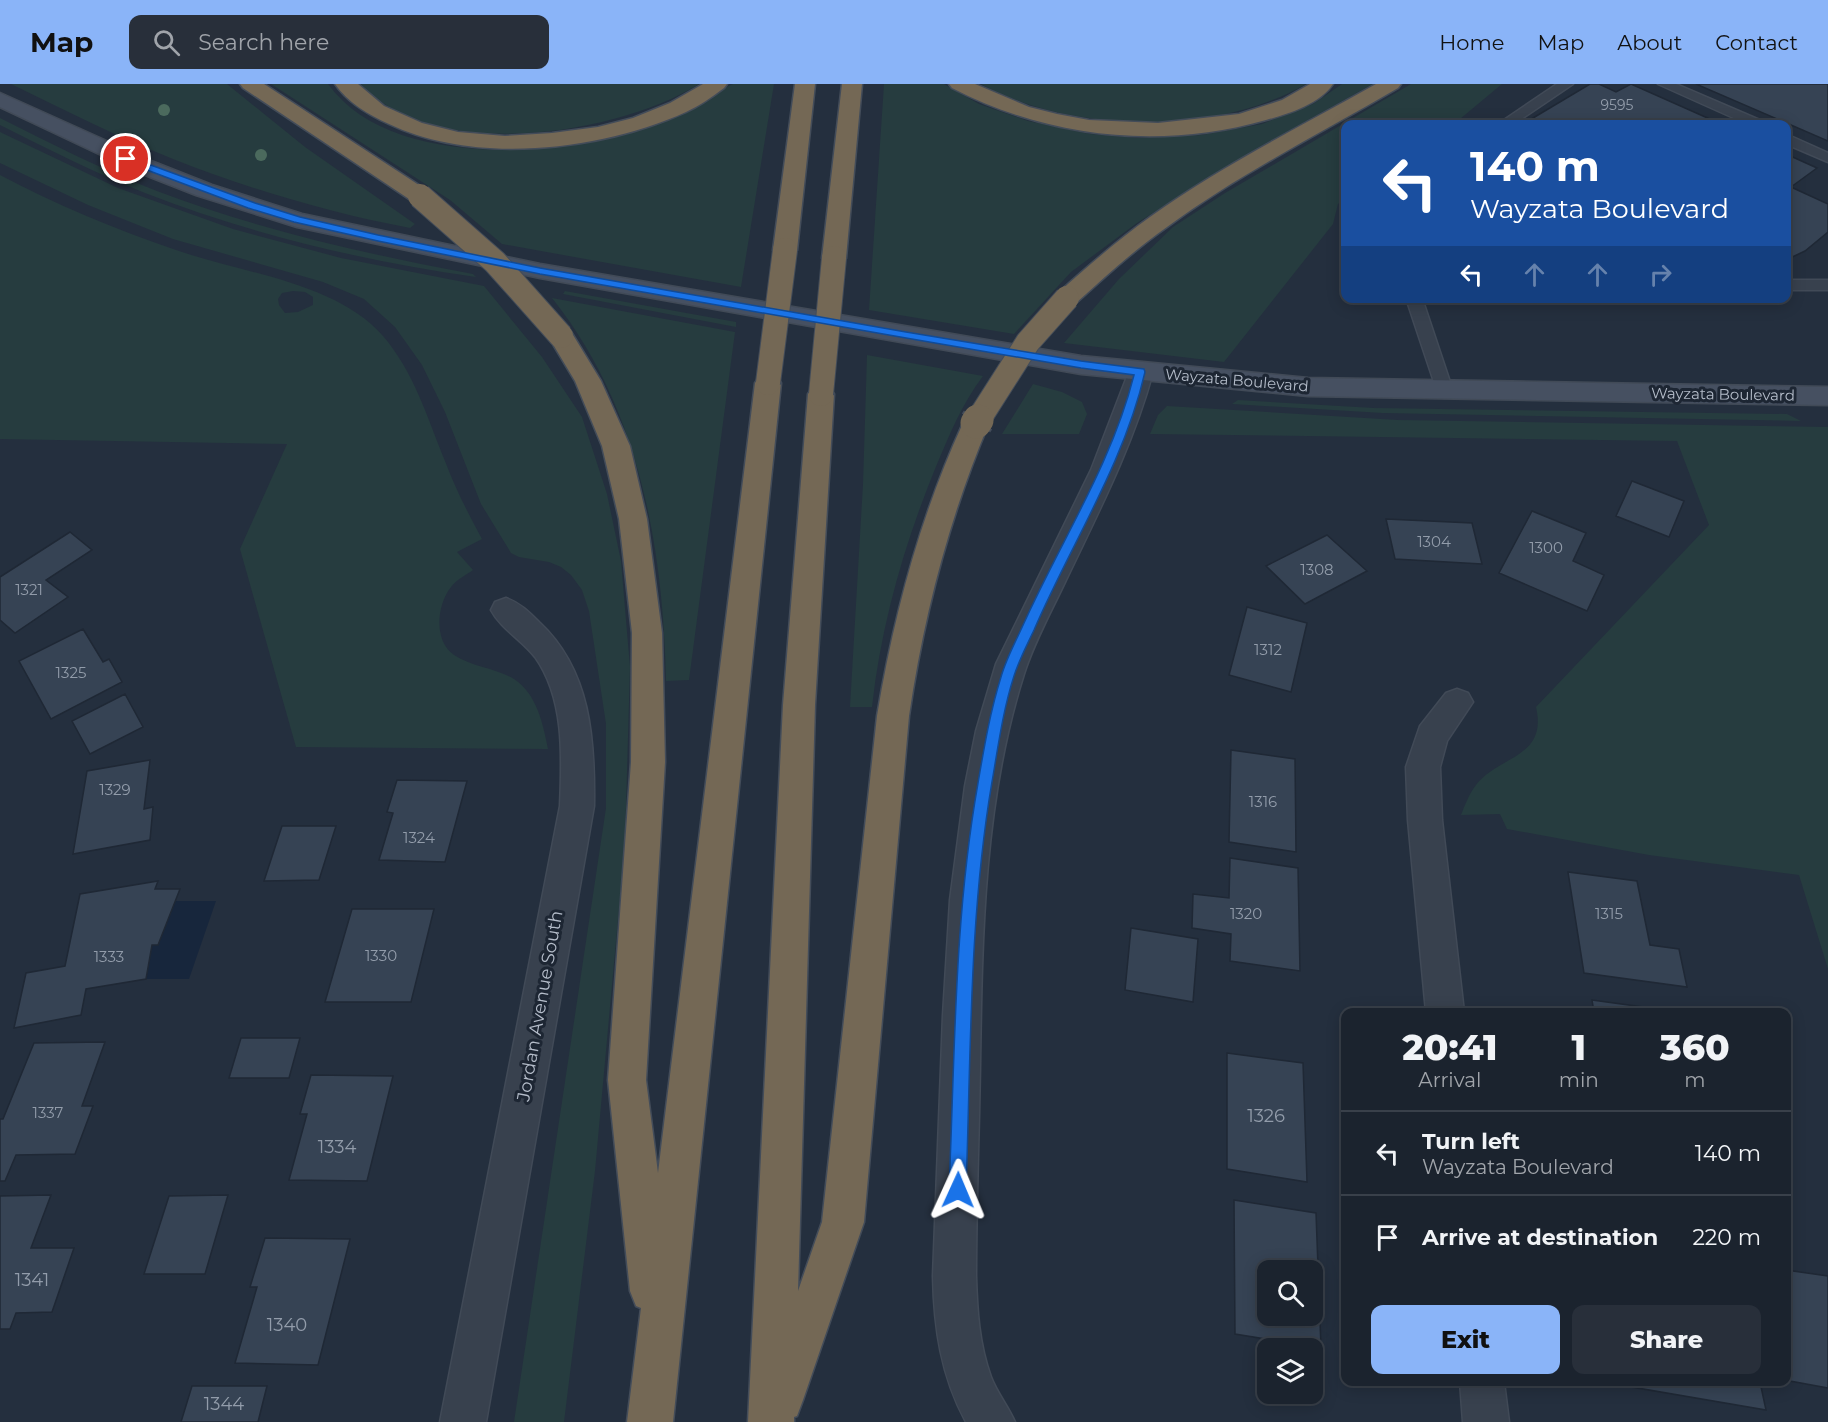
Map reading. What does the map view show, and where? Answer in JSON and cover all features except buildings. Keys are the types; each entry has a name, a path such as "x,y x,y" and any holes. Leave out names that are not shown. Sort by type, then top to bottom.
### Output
{"highway":[{"path":"250,84 420,196 492,258 531,297 561,336 588,381 616,446 633,519 646,633 648,762 627,1080 658,1349"},
{"path":"345,84 372,109 412,128 462,138 525,141 593,134 635,123 678,107 717,84"},
{"path":"650,1422 768,383 805,84"},
{"path":"773,1422 799,705 821,394 852,84"},
{"path":"959,84 994,102 1042,117 1091,126 1151,130 1206,126 1255,117 1286,106 1312,93 1323,84"},
{"path":"773,1422 843,1222 889,748 902,651 932,533 954,470 976,423 1028,342 1067,298 1117,253 1172,212 1228,177 1391,84"}],"street":[{"name":"Wayzata Boulevard","path":"0,99 143,166 204,190 297,220 540,271 998,351 1140,372 1308,387 1828,396"},
{"path":"992,1422 986,1414 967,1370 957,1326 956,1254 960,1083 968,909 974,848 996,720 1008,675 1047,586 1092,499 1117,443 1133,400 1140,372"},
{"name":"Jordan Avenue South","path":"463,1422 577,806 579,769 576,740 562,674 546,649 506,610"},
{"path":"1445,1008 1425,820 1423,767 1432,736 1457,702"},
{"path":"1482,1386 1486,1422"}],"lane":[{"path":"1511,120 1566,84"},
{"path":"1665,84 1748,120"},
{"path":"1791,140 1828,158"},
{"path":"1791,285 1828,285"},
{"path":"1416,303 1445,391"}],"green space":[{"path":"11,84 227,84 305,147 415,224 410,228 350,215 231,180 132,142"},
{"path":"271,84 328,84 356,112 392,131 433,143 478,149 524,149 570,145 612,137 678,116 733,84 774,84 741,287 502,244 450,200"},
{"path":"361,84 699,84 664,102 622,117 575,128 526,133 478,133 432,125 393,109"},
{"path":"884,84 944,84 979,104 1028,121 1090,134 1137,138 1202,135 1262,124 1313,104 1342,84 1373,84 1256,149 1137,223 1071,272 1014,334 869,310"},
{"path":"981,84 1306,84 1270,101 1230,113 1188,120 1144,122 1100,120 1057,112 1017,100"},
{"path":"1411,84 1502,84 1459,120 1350,120"},
{"path":"0,118 117,174 195,205 313,240 473,274 476,277 349,254 266,233 185,208 126,185 54,152 0,125"},
{"path":"1341,125 1341,201 1338,204 1333,224 1224,362 1064,343 1119,279 1173,227 1225,193"},
{"path":"0,132 118,188 233,229 341,258 484,286 542,357 582,417 607,494 621,561 630,667 625,843 595,1171 564,1422 514,1422 606,808 606,724 589,611 582,590 571,575 561,567 511,553 481,504 445,412 422,365 395,327 364,299 323,282 173,239 88,205 0,163"},
{"path":"0,175 86,216 131,234 202,258 286,281 340,303 363,318 383,336 394,350 419,396 457,491 482,539 457,552 473,570 456,582 446,594 439,622 443,641 447,649 461,659 500,672 522,685 538,710 548,749 296,747 240,549 287,444 0,439","holes":["305,292 313,297 313,305 298,312 285,313 279,305 278,299 282,293"]},
{"path":"565,291 736,322 736,327 563,294"},
{"path":"552,298 735,332 689,680 666,681 664,630 652,529 626,431 606,385 582,340"},
{"path":"867,355 983,376 962,409 935,469 913,527 895,586 881,646 872,707 850,707 863,484"},
{"path":"1033,384 1062,392 1082,402 1087,414 1079,434 1002,434"},
{"path":"1238,400 1374,408 1787,414 1801,421 1383,413 1232,404"},
{"path":"1167,406 1398,420 1828,427 1828,969 1799,875 1649,855 1507,829 1500,814 1461,815 1469,796 1485,775 1519,754 1535,737 1538,724 1536,707 1709,525 1677,441 1150,434 1158,415"}],"water":[{"path":"175,901 216,901 189,979 146,979 152,945 158,945"}],"route":[{"path":"126,159 252,206 297,220 378,238 540,271 1081,365 1140,372 1133,400 1117,443 1092,499 1047,586 1008,675 996,720 974,848 968,909 960,1083 958,1190"}]}
